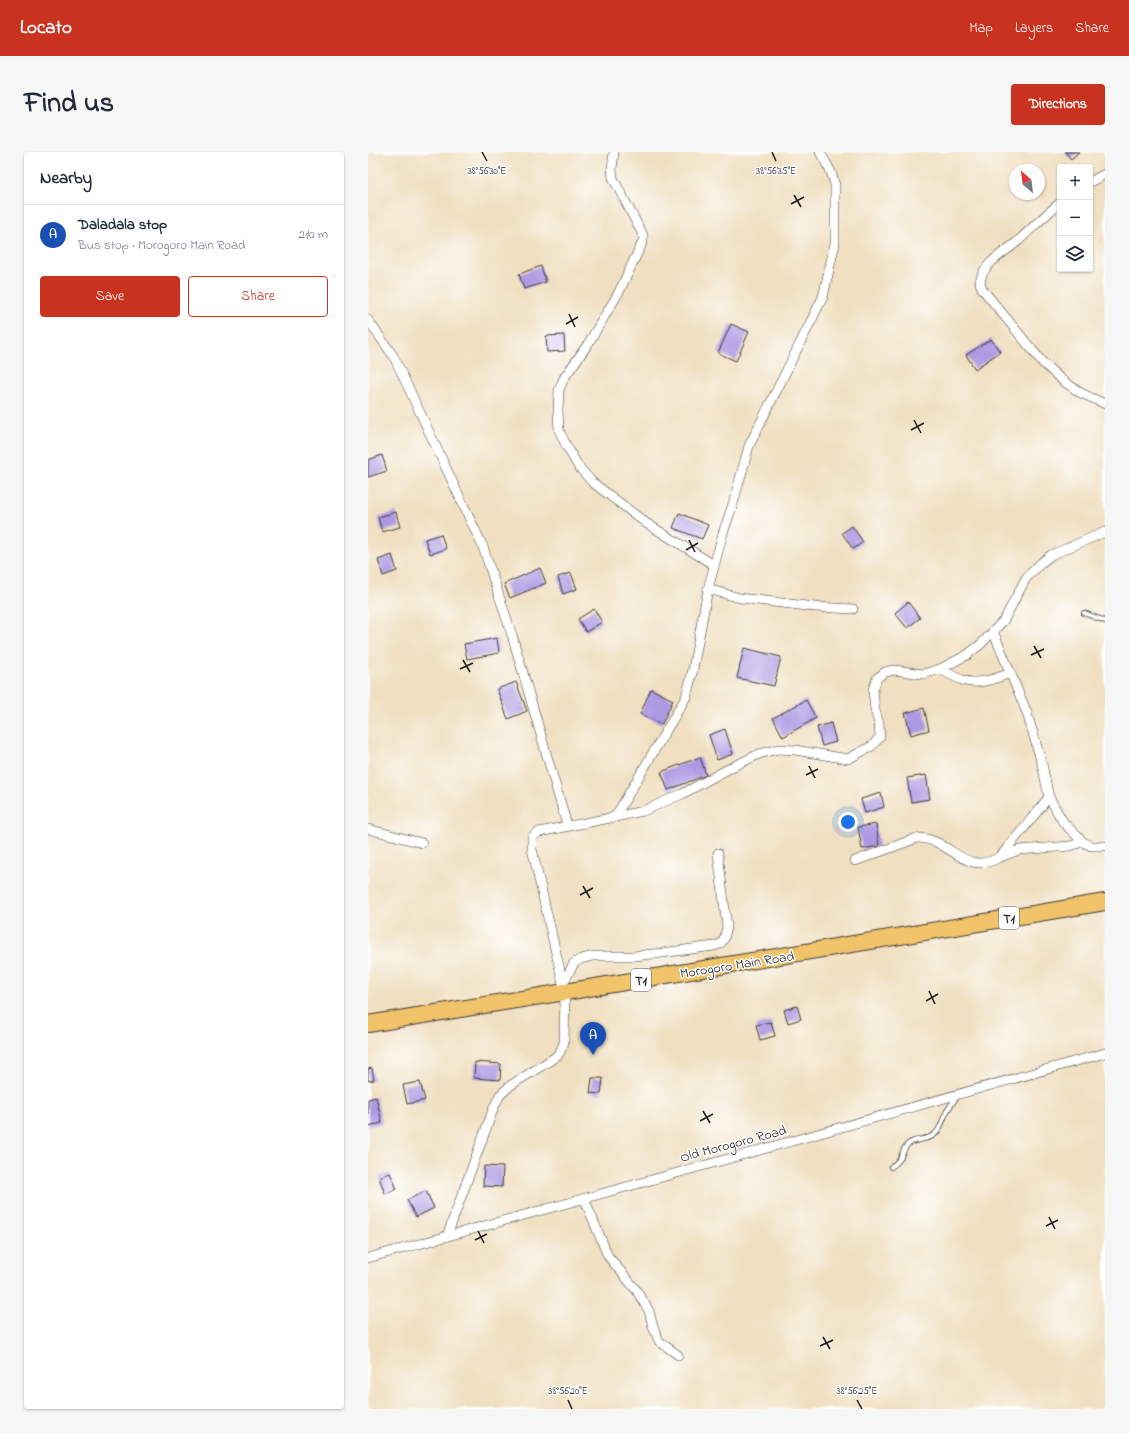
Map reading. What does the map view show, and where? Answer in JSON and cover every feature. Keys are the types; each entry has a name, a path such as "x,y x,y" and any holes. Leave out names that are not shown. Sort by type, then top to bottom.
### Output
{"highway":[{"name":"Morogoro Main Road","path":"368,1024 564,988 1105,902"}],"street":[{"path":"614,152 612,169 613,178 643,235 643,241 615,298 588,344 564,378 559,390 558,410 560,430 566,445 578,466 592,482 646,522 714,565"},
{"path":"616,817 686,697 714,565 749,446 823,297 835,243 835,185 831,172 820,152"},
{"path":"1093,180 1105,174"},
{"path":"1057,205 1044,215 1018,242 993,261 986,269 981,278 980,284 983,290 1043,363 1063,381 1081,393 1105,404"},
{"path":"368,320 394,357 483,547 512,635 567,825"},
{"path":"447,1236 500,1095 512,1085 560,1054 564,1044 564,988 532,850 532,837 539,832 567,825 643,811 682,794 759,754 778,749 795,750 848,759 872,746 880,737 873,690 877,678 885,672 894,670 923,674 940,669 967,655 1004,620 1026,578 1040,563 1051,555 1105,532"},
{"path":"708,589 740,598 815,607 853,609"},
{"path":"993,631 1012,673 1027,713 1042,764 1049,797 1063,822 1083,842 1091,846 1105,846"},
{"path":"940,669 963,680 974,682 988,680 1012,673"},
{"path":"1000,857 1049,797"},
{"path":"368,829 422,843"},
{"path":"855,861 917,838 924,838 936,843 947,848 959,857 973,863 984,863 1019,850 1070,846 1083,842"},
{"path":"564,988 574,963 581,959 593,956 634,956 670,953 720,944 724,939 727,928 718,853"},
{"name":"Old Morogoro Road","path":"368,1258 1105,1053"},
{"path":"584,1198 608,1256 637,1291 649,1311 653,1327 659,1341 678,1355"}],"lane":[{"path":"1084,613 1105,622"},
{"path":"891,1167 902,1157 906,1146 910,1143 934,1135 941,1127 945,1115 959,1093"}],"building":[{"path":"1065,152 1079,152 1071,159"},
{"path":"541,266 546,282 524,289 519,274"},
{"path":"731,324 749,332 736,361 718,353"},
{"path":"564,335 565,351 547,352 546,336"},
{"path":"991,339 1000,352 975,369 966,355"},
{"path":"382,455 387,471 368,477 368,460"},
{"path":"396,512 400,527 382,532 378,517"},
{"path":"679,513 708,525 702,539 673,528"},
{"path":"852,526 863,542 853,549 842,533"},
{"path":"441,534 446,549 430,554 425,539"},
{"path":"392,555 397,571 383,576 378,560"},
{"path":"540,568 546,583 510,598 504,584"},
{"path":"571,573 577,589 563,594 558,577"},
{"path":"908,602 920,618 907,628 895,613"},
{"path":"594,609 602,622 586,632 578,619"},
{"path":"497,638 499,653 467,659 464,644"},
{"path":"744,648 781,657 774,686 737,678"},
{"path":"516,682 527,711 508,719 497,689"},
{"path":"651,689 673,700 662,724 640,714"},
{"path":"806,700 816,718 783,737 773,718"},
{"path":"924,708 929,730 911,735 905,713"},
{"path":"831,723 836,742 822,746 817,727"},
{"path":"725,729 733,754 717,760 709,735"},
{"path":"700,757 706,775 668,790 661,772"},
{"path":"926,775 930,799 911,802 907,778"},
{"path":"881,793 884,807 865,813 861,799"},
{"path":"876,824 879,846 862,849 858,827"},
{"path":"797,1006 801,1019 788,1023 784,1010"},
{"path":"771,1022 775,1036 760,1040 756,1025"},
{"path":"475,1062 501,1064 500,1080 474,1078"},
{"path":"372,1068 374,1080 368,1081 368,1069"},
{"path":"592,1078 603,1078 601,1094 590,1093"},
{"path":"420,1082 425,1100 407,1104 403,1085"},
{"path":"376,1097 382,1123 368,1126 368,1099"},
{"path":"484,1166 503,1167 502,1187 483,1186"},
{"path":"390,1173 397,1189 385,1194 379,1177"},
{"path":"426,1191 434,1208 416,1217 407,1200"}],"place":[{"name":"Daladala stop","path":"593,1055"}]}
